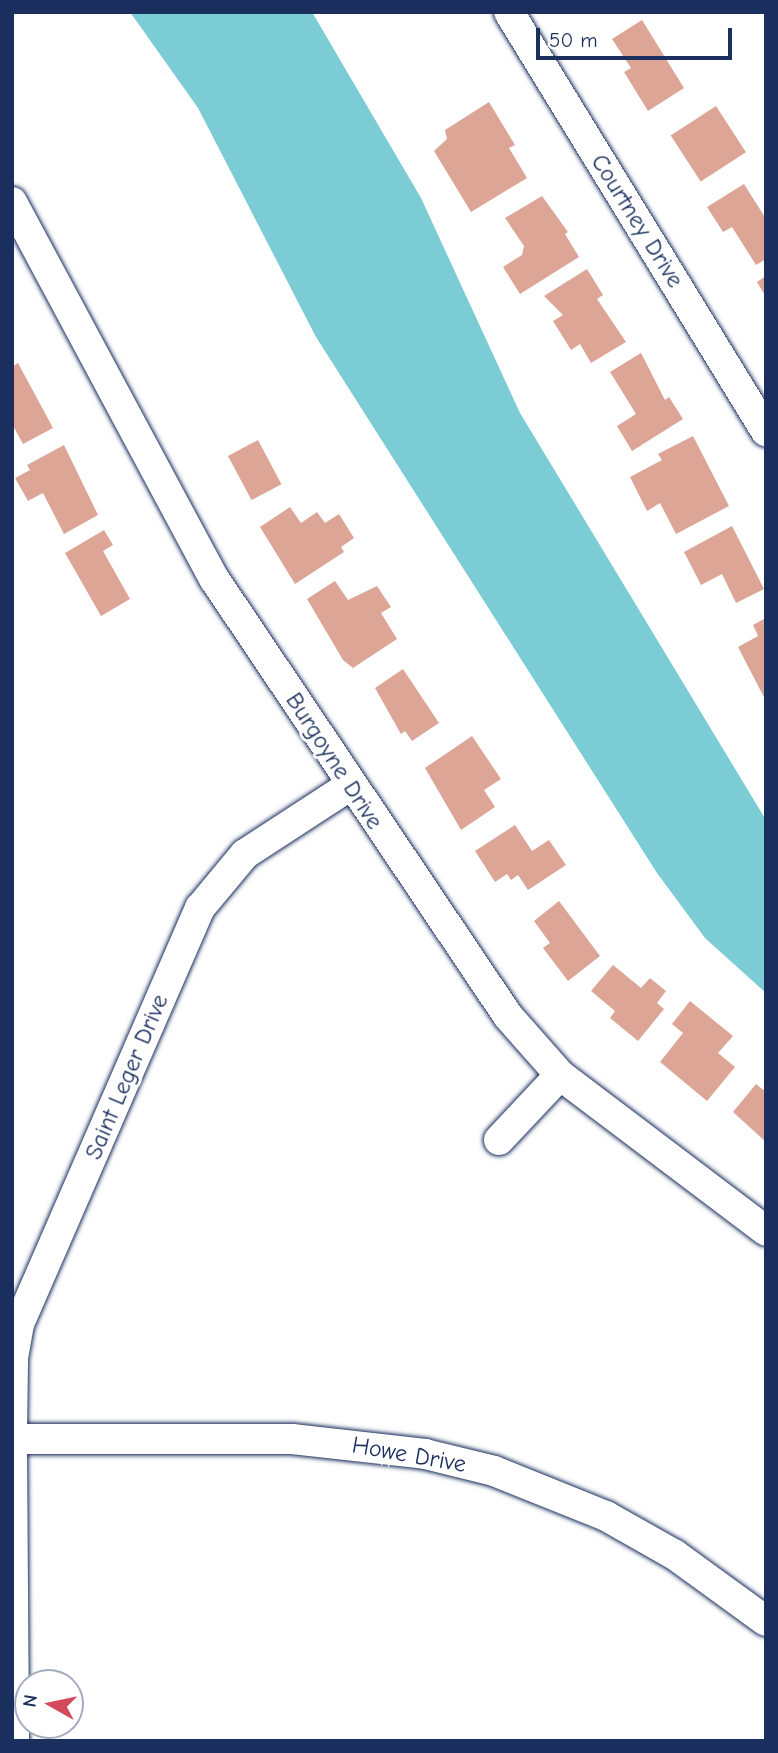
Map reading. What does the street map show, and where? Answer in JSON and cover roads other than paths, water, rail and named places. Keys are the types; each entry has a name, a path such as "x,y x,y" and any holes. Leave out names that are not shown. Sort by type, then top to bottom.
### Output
{"street":[{"name":"Courtney Drive","path":"509,12 766,431"},
{"name":"Burgoyne Drive","path":"12,202 181,523 351,785 508,1016 560,1075 766,1231"},
{"name":"Saint Leger Drive","path":"12,1437 13,1358 19,1324 200,908 246,854 351,785"},
{"path":"499,1140 560,1075"},
{"name":"Howe Drive","path":"12,1437 292,1439 425,1454 494,1471 606,1516 675,1555 766,1621"},
{"path":"12,1446 14,1741"}],"water":[{"path":"130,12 312,12 421,198 520,413 766,820 766,993 705,938 657,873 316,337 198,108"}]}
